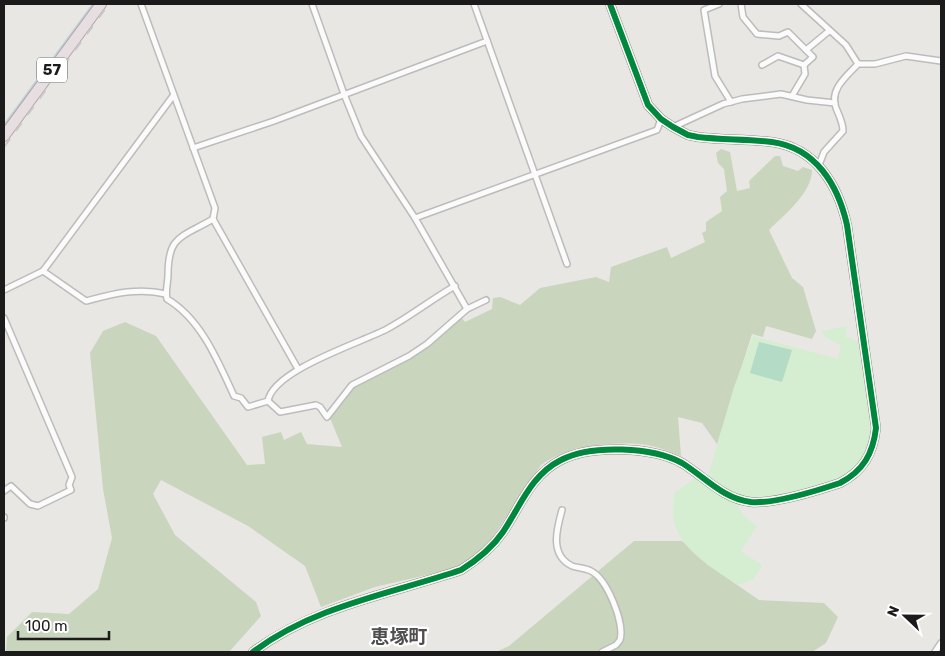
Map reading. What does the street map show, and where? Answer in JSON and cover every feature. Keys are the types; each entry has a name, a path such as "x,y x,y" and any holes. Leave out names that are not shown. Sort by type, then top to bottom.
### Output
{"highway":[{"name":"57","path":"4,136 101,4"}],"street":[{"path":"141,4 214,208 212,219 298,369"},
{"path":"312,4 361,136 415,218 467,309"},
{"path":"474,4 567,264"},
{"path":"253,652 277,634 318,614 461,570 478,559 494,544 535,479 563,458 582,453 605,451 654,452 682,463 721,491 751,502 766,502 828,487 850,477 861,468 872,450 876,428 844,208 835,188 819,165 793,148 773,142 698,137 673,127 661,119 648,105 610,4"},
{"path":"718,4 704,10 715,76 731,102"},
{"path":"741,4 743,16 757,34 779,36 788,32 813,57 804,65"},
{"path":"801,4 846,45 858,64"},
{"path":"806,50 829,31"},
{"path":"193,148 274,121 487,40"},
{"path":"762,65 778,56 804,65"},
{"path":"819,165 824,152 843,131 834,103 837,88 858,64 875,64 906,56 941,61"},
{"path":"792,96 803,80 805,74 804,65"},
{"path":"673,127 731,102 781,94 834,103"},
{"path":"4,290 43,271 173,96"},
{"path":"415,218 657,130 661,119"},
{"path":"212,219 176,241 170,248 167,299 183,310 197,325 234,396 241,398 248,407 268,401"},
{"path":"43,271 86,301 129,291 152,290 166,294"},
{"path":"268,401 269,395 298,369 386,330 455,286"},
{"path":"268,401 280,412 316,405 320,407 327,417 352,385 409,356 427,344 467,309 486,300"},
{"path":"4,318 72,477 69,485 71,490 38,506 30,504 11,486 4,491"},
{"path":"562,510 556,540 560,554 573,566 591,570 597,575 615,604 620,619 620,640 616,645 602,652"},
{"path":"935,652 941,643"}],"green space":[{"path":"721,149 730,152 737,191 750,188 749,181 775,156 780,156 783,166 798,171 803,167 812,170 811,179 802,195 769,230 792,278 803,287 816,331 812,339 766,326 763,337 752,334 717,444 702,423 678,417 681,456 647,445 606,444 578,449 552,458 541,465 488,544 461,567 375,587 321,607 305,566 248,526 161,480 153,494 175,535 256,602 261,616 229,652 6,652 7,637 32,612 69,614 98,589 112,538 103,489 90,353 103,331 125,322 156,336 247,465 265,464 262,437 281,432 284,440 301,432 307,444 342,447 330,418 354,386 410,358 461,317 465,322 492,309 493,298 500,297 520,305 540,288 596,277 609,282 611,267 667,247 671,258 705,242 702,233 706,231 706,222 722,211 720,197 727,191 724,169 718,163 716,153"},
{"path":"847,326 846,337 864,343 874,440 850,477 766,502 738,499 741,512 757,526 741,551 762,565 754,579 738,585 698,556 681,538 673,516 674,493 699,475 707,480 734,387 753,336 838,359 841,345 825,337 821,331"},
{"path":"759,342 792,350 782,382 750,373"},
{"path":"634,541 682,541 708,565 759,600 824,603 838,617 826,643 812,652 496,652 509,646"}],"waterway":[{"path":"4,125 93,4"}],"railway":[{"path":"4,147 109,4"}],"cycle path":[{"path":"253,652 301,623 327,612 461,570 484,553 499,538 534,482 551,466 574,455 588,451 605,450 639,451 655,454 682,463 723,492 732,497 751,502 783,499 840,483 855,473 866,461 875,437 876,428 847,225 838,196 831,183 813,160 787,146 772,142 688,135 661,119 648,105 610,4"}],"district":[{"name":"恵塚町","path":"399,636"}]}
